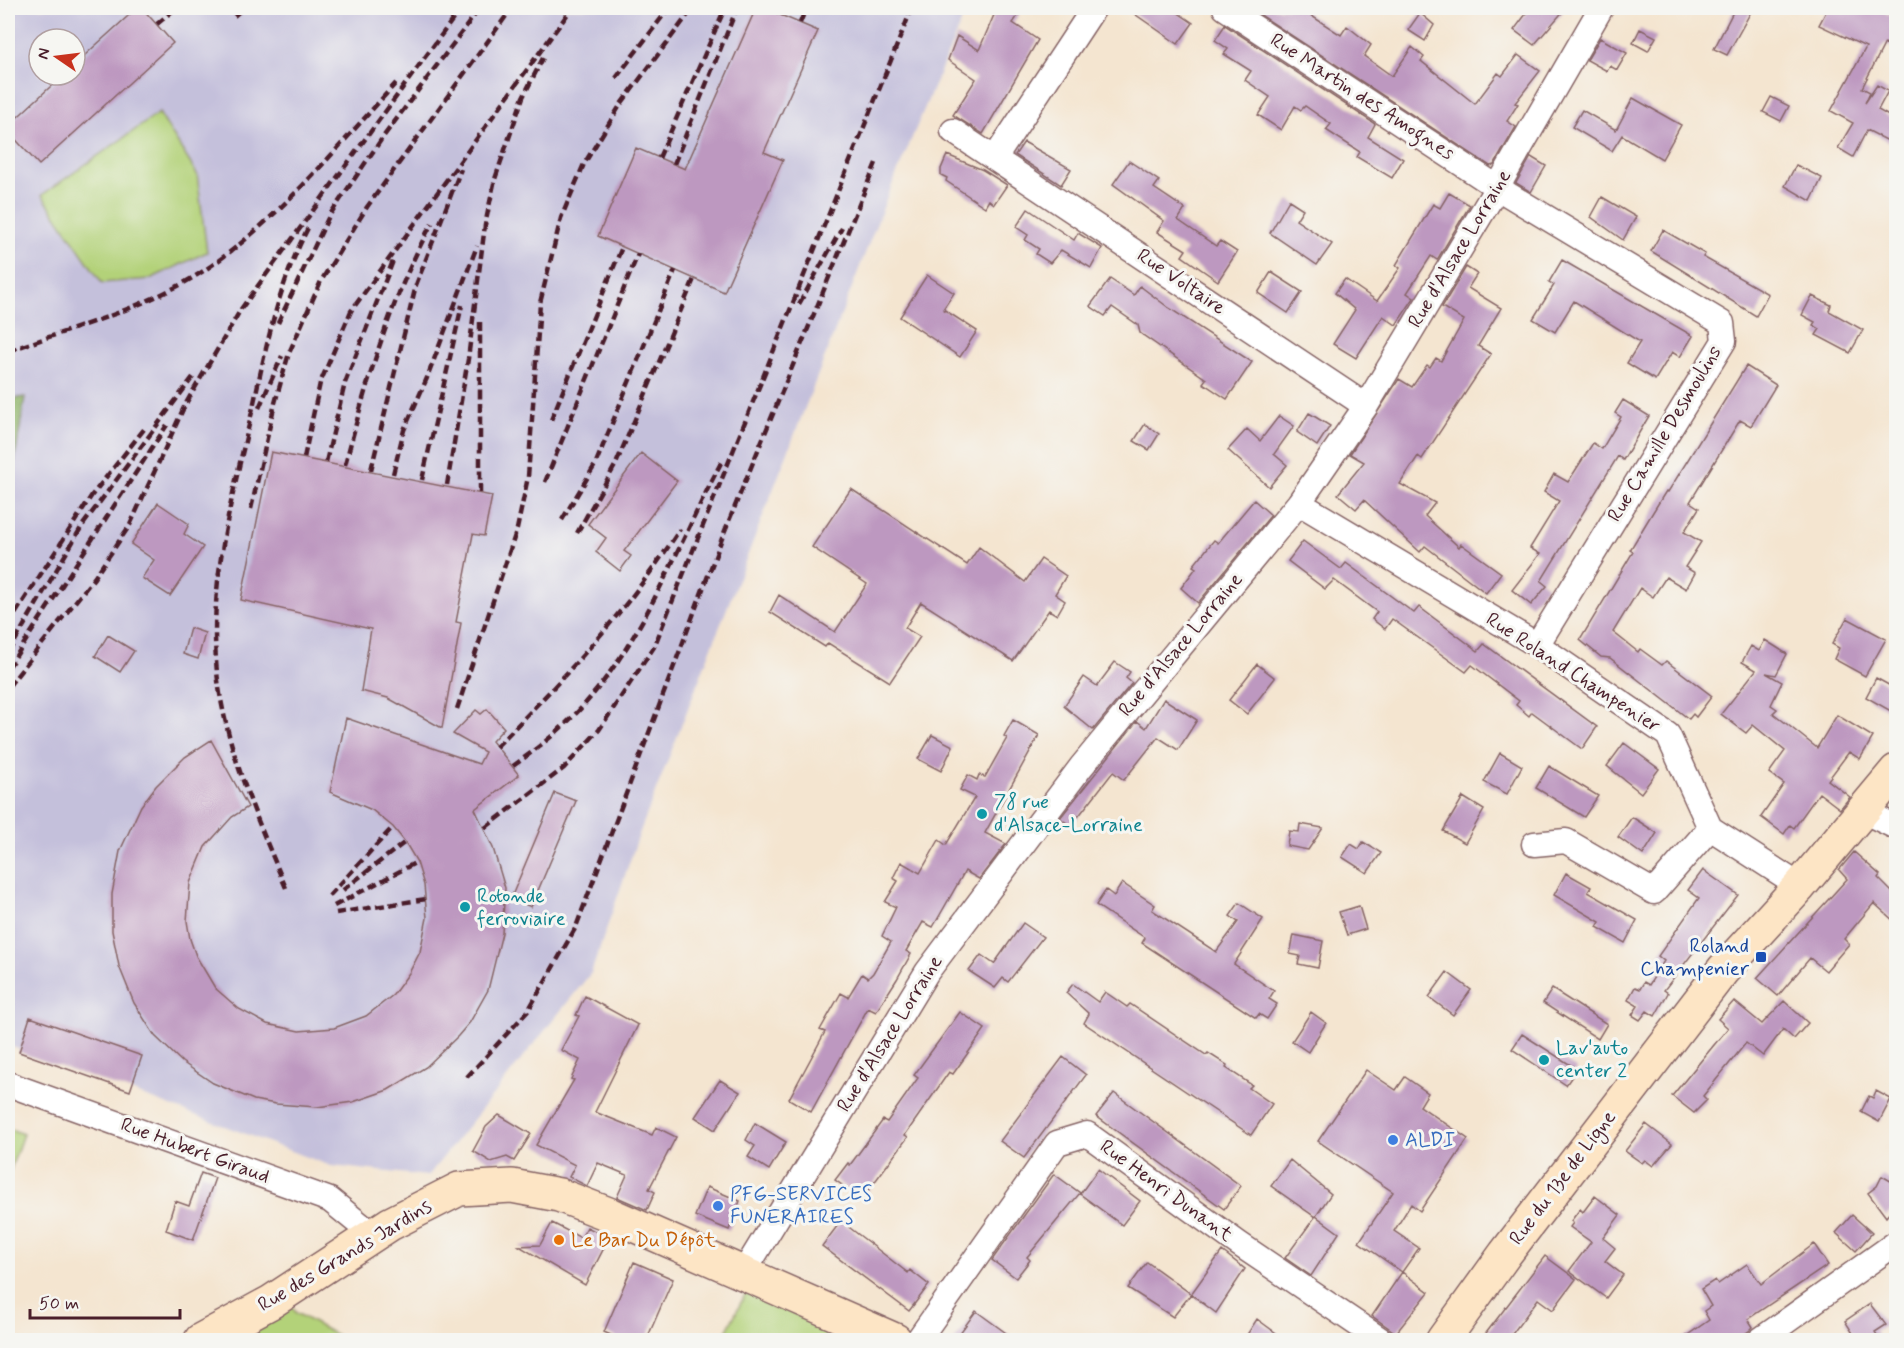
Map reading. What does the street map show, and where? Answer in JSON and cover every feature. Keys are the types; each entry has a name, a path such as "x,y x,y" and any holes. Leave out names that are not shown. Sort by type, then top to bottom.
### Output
{"main road":[{"name":"Rue du 13e de Ligne","path":"1443,1341 1505,1254 1716,979 1800,886 1896,771"},
{"name":"Rue des Grands Jardins","path":"201,1341 271,1302 373,1235 459,1189 512,1186 559,1195 744,1272 895,1341"}],"street":[{"path":"995,158 1094,8"},
{"name":"Rue Martin des Amognes","path":"1226,8 1498,186"},
{"name":"Rue d'Alsace Lorraine","path":"744,1272 934,963 1081,767 1299,503 1366,406 1498,186 1601,8"},
{"name":"Rue Voltaire","path":"953,131 1366,406"},
{"name":"Rue Camille Desmoulins","path":"1498,186 1722,323 1724,341 1537,645"},
{"name":"Rue Roland Champenier","path":"1299,503 1537,645 1668,735 1710,828"},
{"path":"1863,811 1896,827"},
{"path":"1534,844 1566,841 1654,892 1710,828 1800,886"},
{"name":"Rue Hubert Giraud","path":"8,1084 330,1200 373,1235"},
{"name":"Rue Henri Dunant","path":"918,1341 1057,1143 1087,1134 1239,1244 1381,1341"},
{"path":"1760,1341 1896,1243"}],"shaded area":[{"path":"8,8 967,8 889,192 641,829 591,973 428,1176 331,1166 8,1045"}],"green space":[{"path":"159,113 197,174 207,252 150,279 102,283 42,195"},
{"path":"25,397 8,502 8,400"},
{"path":"8,1128 23,1134 8,1177"},
{"path":"747,1291 854,1340 722,1340"},
{"path":"290,1304 296,1313 345,1340 226,1340"}],"building":[{"path":"137,8 142,8 173,43 39,165 8,131 8,126 50,87 87,87 87,53"},
{"path":"756,8 764,8 818,31 764,152 783,160 724,292 598,236 636,148 685,169"},
{"path":"997,8 1023,8 1013,23 1038,40 983,134 953,115 976,79 948,60 957,36 979,50"},
{"path":"1126,8 1171,8 1193,23 1178,44"},
{"path":"1263,8 1311,8 1307,13 1341,35 1347,26 1371,45 1364,56 1392,76 1412,47 1424,57 1421,61 1475,104 1498,73 1502,76 1518,55 1540,71 1515,103 1518,104 1507,121 1516,127 1494,165 1490,166 1259,14"},
{"path":"1525,8 1566,8 1534,45 1514,30 1529,10"},
{"path":"1735,8 1753,8 1727,55 1714,49"},
{"path":"1828,8 1876,8 1896,18 1896,49 1885,43 1862,88 1870,92 1865,103 1877,85 1888,91 1878,110 1896,120 1896,145 1867,130 1853,157 1838,148 1853,123 1831,111 1866,47 1819,25"},
{"path":"1420,13 1434,25 1425,41 1408,30"},
{"path":"1225,25 1375,124 1368,137 1403,159 1392,178 1357,157 1360,152 1326,130 1331,124 1305,106 1301,110 1295,106 1281,130 1258,115 1270,97 1245,80 1251,71 1224,54 1228,49 1215,40"},
{"path":"1640,29 1656,37 1648,51 1633,43"},
{"path":"1600,38 1627,53 1617,70 1610,66 1607,71 1587,60"},
{"path":"1771,97 1789,106 1781,121 1763,112"},
{"path":"1633,98 1681,125 1662,159 1622,135 1612,151 1572,127 1582,110 1616,130"},
{"path":"1024,142 1071,169 1061,185 1015,155"},
{"path":"947,155 983,170 1007,185 994,204 989,200 985,207 946,181 947,178 941,175 941,169"},
{"path":"1531,157 1546,166 1531,192 1516,183"},
{"path":"1129,161 1159,181 1154,188 1185,209 1178,220 1216,246 1220,241 1237,252 1218,281 1182,256 1186,250 1157,232 1164,221 1113,184"},
{"path":"1796,165 1822,178 1811,201 1785,186"},
{"path":"1449,193 1470,205 1437,260 1431,256 1407,293 1414,298 1396,325 1383,316 1356,358 1333,344 1355,310 1335,293 1345,279 1377,301 1400,268 1396,265 1433,204 1440,208"},
{"path":"1602,197 1636,217 1623,240 1591,217"},
{"path":"1289,200 1303,209 1296,220 1332,244 1317,265 1270,233"},
{"path":"1028,209 1074,240 1078,233 1102,248 1091,268 1061,250 1050,263 1036,254 1039,249 1025,240 1028,235 1016,227"},
{"path":"1663,230 1705,254 1703,257 1768,294 1756,316 1651,251"},
{"path":"1562,260 1693,336 1680,357 1672,352 1655,380 1627,363 1640,342 1574,301 1555,332 1533,319 1554,285 1549,282"},
{"path":"1466,267 1477,274 1468,288 1501,308 1478,346 1491,354 1422,459 1418,456 1400,484 1435,503 1425,516 1459,547 1461,544 1501,573 1486,593 1425,546 1420,552 1364,500 1356,509 1338,494 1364,462 1350,454 1399,379 1412,387 1427,365 1430,367 1436,358 1441,361 1464,320 1442,307"},
{"path":"1271,272 1302,292 1288,313 1258,293"},
{"path":"927,275 954,293 943,309 977,331 960,357 900,317"},
{"path":"1110,279 1134,295 1140,286 1169,308 1252,362 1227,399 1203,383 1206,379 1140,333 1138,325 1112,307 1105,316 1090,306"},
{"path":"1812,296 1831,305 1829,311 1863,330 1850,353 1816,335 1820,329 1813,325 1815,322 1802,315"},
{"path":"1746,366 1776,385 1751,426 1740,420 1690,502 1699,508 1684,532 1701,542 1685,567 1695,573 1686,589 1666,577 1653,597 1640,588 1613,632 1638,652 1640,649 1662,665 1666,661 1712,696 1696,717 1693,714 1689,719 1610,658 1601,657 1580,640 1633,552 1630,550 1653,512 1666,491 1668,492"},
{"path":"1623,400 1649,416 1623,460 1618,456 1541,581 1547,586 1531,605 1512,590 1540,554 1530,548 1559,501 1544,492 1554,474 1568,482 1593,443 1602,449 1621,417 1615,413"},
{"path":"1309,413 1330,426 1317,446 1297,432"},
{"path":"1279,416 1294,426 1274,454 1287,465 1269,487 1228,450 1247,429 1260,441"},
{"path":"1145,424 1159,434 1149,450 1134,441"},
{"path":"271,452 492,496 484,536 473,534 456,622 461,623 442,728 388,698 361,691 371,629 241,600"},
{"path":"641,453 677,481 624,551 631,556 620,571 596,552 606,538 588,524"},
{"path":"851,489 967,565 979,547 1025,582 1041,559 1066,576 1055,594 1065,601 1057,615 1049,610 1013,661 921,602 905,628 920,637 890,682 828,643 825,647 770,612 779,595 835,632 867,584 812,547"},
{"path":"1254,500 1271,515 1198,603 1181,588 1196,568 1193,566 1214,540 1218,543"},
{"path":"158,503 189,524 184,534 203,547 170,596 142,578 154,560 131,544"},
{"path":"1303,541 1341,569 1346,563 1414,613 1419,607 1478,651 1484,644 1597,727 1582,749 1532,712 1529,716 1516,705 1519,701 1472,665 1466,672 1392,619 1385,629 1372,619 1377,612 1334,580 1325,589 1288,561"},
{"path":"1847,618 1886,639 1865,676 1834,659 1839,648 1832,644"},
{"path":"190,628 205,633 198,659 183,654"},
{"path":"108,635 134,651 120,672 95,656"},
{"path":"1765,640 1787,654 1776,675 1766,673 1782,682 1771,705 1777,709 1773,713 1817,748 1837,715 1873,737 1860,759 1849,752 1828,780 1850,797 1840,809 1819,793 1794,828 1790,825 1784,834 1761,817 1784,784 1769,773 1785,751 1753,725 1746,733 1721,714 1756,670 1742,662 1751,646 1759,651"},
{"path":"1115,662 1130,672 1126,678 1132,683 1093,730 1064,706 1084,677 1097,686"},
{"path":"1257,664 1275,678 1247,714 1229,700"},
{"path":"1876,678 1896,689 1896,714 1866,697"},
{"path":"1164,699 1197,720 1178,750 1158,737 1124,780 1113,772 1071,826 1060,818 1137,721 1146,728"},
{"name":"Rotonde ferroviaire","path":"487,709 504,728 492,741 519,775 475,809 493,848 505,888 502,933 488,990 470,1022 458,1036 426,1067 388,1090 353,1102 317,1107 254,1100 213,1083 182,1062 155,1036 134,1003 119,966 112,931 112,894 120,851 141,806 156,786 185,757 211,740 248,807 232,817 205,847 190,883 187,921 190,939 196,956 215,988 239,1009 267,1024 299,1031 334,1028 366,1016 393,995 409,973 420,952 427,918 424,885 417,862 405,842 393,827 372,810 330,792 346,718 479,764 485,752 453,734 476,710 481,714"},
{"path":"1013,720 1039,735 985,833 1006,844 979,879 965,871 933,927 923,922 906,951 911,954 897,979 876,1012 868,1008 811,1112 789,1099 825,1032 820,1030 841,993 848,997 862,974 868,978 873,973 891,942 882,936 896,907 885,902 898,881 893,878 901,862 920,873 939,840 946,845 975,797 960,790 968,775 977,780 979,775 985,777 1007,738 1004,736"},
{"path":"932,735 953,746 941,771 918,759"},
{"path":"1624,743 1659,769 1641,793 1607,766"},
{"path":"1500,753 1522,766 1507,794 1484,782"},
{"path":"1549,766 1598,796 1584,817 1536,788"},
{"path":"555,793 576,801 531,907 511,898"},
{"path":"1463,797 1484,810 1465,843 1443,831"},
{"path":"1632,817 1657,833 1643,855 1618,837"},
{"path":"1300,824 1323,828 1308,850 1287,846 1289,831 1299,832"},
{"path":"1363,842 1381,853 1367,873 1342,857 1351,844 1359,849"},
{"path":"1854,852 1880,875 1878,878 1896,896 1896,923 1874,903 1844,939 1849,944 1826,971 1810,958 1778,996 1757,978 1847,879 1839,870"},
{"path":"1703,870 1738,895 1664,990 1668,993 1655,1016 1647,1011 1640,1020 1632,1015 1638,1006 1628,1000 1635,987 1640,989 1644,982 1649,985 1664,961 1658,956 1699,898 1688,890"},
{"path":"1566,873 1591,887 1588,892 1637,920 1625,943 1597,927 1600,922 1554,895"},
{"path":"1122,883 1155,905 1152,910 1216,952 1238,922 1230,916 1239,903 1263,919 1234,964 1274,991 1269,999 1277,1004 1267,1019 1259,1014 1256,1018 1142,943 1145,938 1096,905 1106,890 1114,896"},
{"path":"1359,906 1366,929 1347,935 1339,912"},
{"path":"1023,923 1043,937 1008,982 1003,978 995,988 969,971 981,955 994,964"},
{"path":"1294,935 1323,941 1318,968 1298,964 1300,956 1290,954"},
{"path":"1447,972 1471,990 1453,1015 1429,997"},
{"path":"1073,984 1098,1002 1105,992 1127,1007 1130,1004 1206,1055 1208,1053 1227,1065 1226,1068 1252,1085 1249,1088 1272,1104 1251,1135 1084,1023 1089,1014 1066,993"},
{"path":"1552,989 1607,1024 1598,1039 1543,1003"},
{"path":"585,996 638,1025 595,1112 652,1135 656,1127 676,1137 649,1189 655,1192 647,1210 617,1197 627,1175 598,1163 587,1186 569,1177 575,1165 536,1145 574,1080 571,1079 580,1060 561,1050 579,1016 576,1015"},
{"path":"1734,1001 1762,1024 1784,1001 1808,1023 1794,1039 1783,1029 1763,1056 1746,1043 1703,1096 1707,1100 1694,1113 1672,1096 1728,1028 1718,1019"},
{"path":"960,1012 985,1029 953,1074 949,1072 905,1135 908,1137 862,1199 835,1180 848,1163 850,1165 883,1120 887,1122 918,1078 914,1075"},
{"path":"1311,1012 1326,1023 1308,1052 1292,1041"},
{"path":"30,1017 142,1056 130,1091 19,1052"},
{"path":"1522,1034 1577,1069 1566,1085 1512,1049"},
{"path":"1063,1057 1086,1075 1024,1158 1000,1141"},
{"name":"ALDI","path":"1366,1070 1396,1090 1405,1077 1428,1093 1420,1106 1468,1139 1420,1211 1411,1204 1394,1231 1419,1248 1402,1272 1359,1242 1393,1192 1318,1141"},
{"path":"720,1080 740,1092 715,1130 695,1117"},
{"path":"1876,1091 1891,1099 1879,1122 1861,1112 1869,1096 1873,1098"},
{"path":"1114,1093 1241,1186 1224,1209 1096,1116"},
{"path":"499,1115 531,1134 514,1161 507,1157 491,1162 473,1151 486,1127"},
{"path":"755,1123 786,1142 769,1170 748,1157 755,1146 746,1140"},
{"path":"1646,1124 1672,1144 1653,1166 1645,1160 1642,1163 1625,1151"},
{"path":"1290,1160 1331,1194 1316,1216 1339,1233 1311,1276 1285,1258 1315,1217 1271,1186"},
{"path":"1098,1169 1140,1201 1122,1225 1080,1194"},
{"path":"201,1173 215,1178 193,1240 166,1230 175,1201 189,1206"},
{"path":"1054,1174 1080,1193 1027,1257 1030,1260 1016,1278 992,1260"},
{"path":"1882,1176 1896,1184 1896,1205 1886,1217 1868,1193 1877,1186"},
{"path":"707,1187 740,1201 729,1230 695,1216"},
{"path":"1595,1196 1620,1215 1603,1238 1615,1248 1605,1261 1623,1275 1606,1298 1569,1271 1591,1242 1570,1227 1573,1223 1571,1221 1580,1209 1583,1212"},
{"path":"1852,1215 1872,1233 1856,1251 1836,1233"},
{"path":"841,1221 908,1273 910,1270 929,1285 909,1311 822,1246"},
{"path":"552,1223 581,1238 587,1227 609,1238 585,1285 519,1246 540,1245"},
{"path":"1814,1244 1828,1265 1748,1319 1753,1327 1735,1341 1679,1341 1709,1320 1704,1311 1711,1306 1701,1289 1715,1280 1718,1284 1747,1264 1761,1284"},
{"path":"1222,1251 1245,1269 1216,1313 1191,1294"},
{"path":"1545,1256 1576,1279 1553,1310 1538,1299 1507,1341 1480,1341"},
{"path":"634,1262 673,1279 646,1341 624,1341 604,1332"},
{"path":"1147,1262 1191,1294 1173,1317 1128,1288"},
{"path":"1402,1272 1429,1292 1396,1333 1372,1316"},
{"path":"1870,1304 1886,1325 1875,1332 1881,1341 1858,1341 1845,1321"},
{"path":"976,1311 1017,1341 954,1341"},
{"path":"1257,1319 1287,1341 1243,1341"}],"railway":[{"path":"157,24 176,8"},
{"path":"234,16 243,8"},
{"path":"8,687 94,578 130,525 185,405 241,309 461,8"},
{"path":"278,323 329,216 383,137 480,8"},
{"path":"251,509 289,353 321,281 367,207 512,8"},
{"path":"304,458 320,383 351,311 572,8"},
{"path":"616,78 669,8"},
{"path":"457,709 517,529 528,477 540,303 561,218 584,164 621,104 693,8"},
{"path":"659,158 725,8"},
{"path":"674,164 737,8"},
{"path":"780,15 783,8"},
{"path":"800,23 806,8"},
{"path":"485,828 564,768 599,730 654,647 912,8"},
{"path":"447,485 468,359 485,225 495,179 523,97 543,58"},
{"path":"8,351 130,308 202,272 262,225 291,197 397,82"},
{"path":"467,1077 528,1011 576,927 724,533 876,163"},
{"path":"371,470 416,285 461,169"},
{"path":"345,465 381,341 404,281 432,223"},
{"path":"286,888 244,782 227,728 217,672 216,606 230,508 268,340 289,271 309,226"},
{"path":"799,304 842,228"},
{"path":"393,474 404,430 427,378 477,246"},
{"path":"551,420 622,247"},
{"path":"545,482 638,254"},
{"path":"326,462 345,383 393,261"},
{"path":"562,520 595,465 675,270"},
{"path":"577,533 616,464 694,279"},
{"path":"422,480 462,305"},
{"path":"480,322 480,493"},
{"path":"259,408 282,356"},
{"path":"8,653 82,526 193,377"},
{"path":"8,668 167,425"},
{"path":"8,625 92,495 145,428"},
{"path":"513,766 566,723 614,667 664,580 722,461"},
{"path":"496,747 546,696 617,616 680,529"},
{"path":"329,896 393,827"},
{"path":"343,890 405,842"},
{"path":"334,906 417,862"},
{"path":"336,913 426,899"}],"place":[{"name":"78 rue d'Alsace-Lorraine","path":"982,814"},
{"name":"Rotonde ferroviaire","path":"465,907"},
{"name":"Roland Champenier","path":"1761,957"},
{"name":"Lav'auto center 2","path":"1544,1060"},
{"name":"ALDI","path":"1393,1140"},
{"name":"PFG-SERVICES FUNERAIRES","path":"718,1206"},
{"name":"Le Bar Du Dépôt","path":"559,1240"}]}
